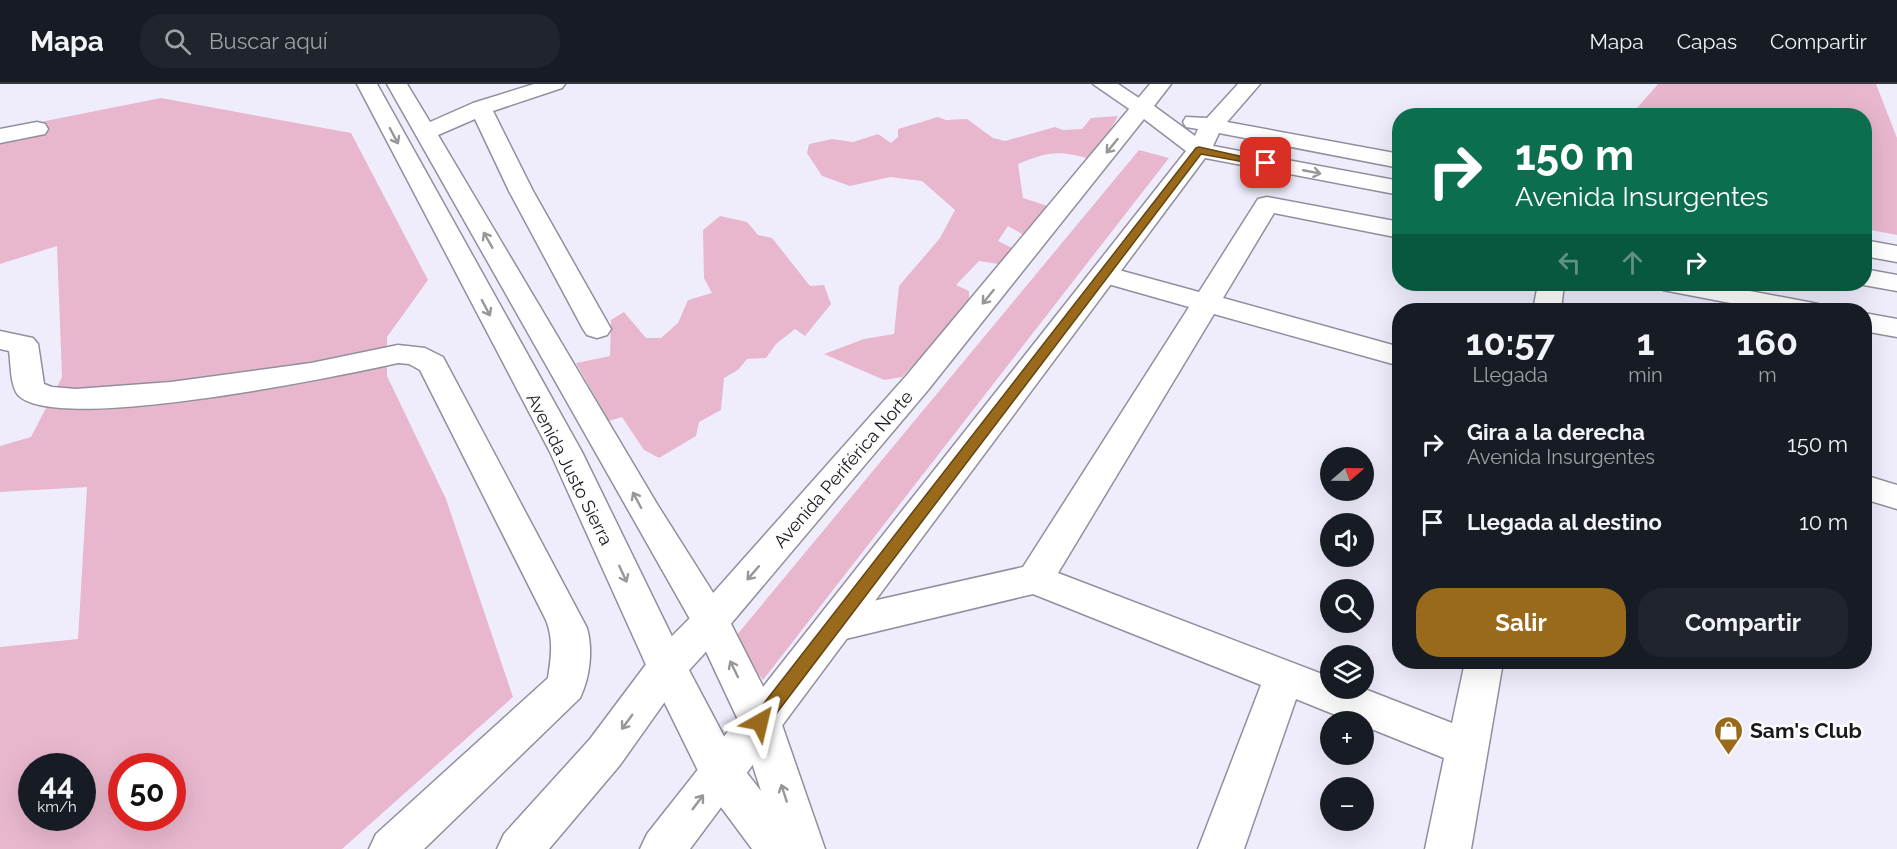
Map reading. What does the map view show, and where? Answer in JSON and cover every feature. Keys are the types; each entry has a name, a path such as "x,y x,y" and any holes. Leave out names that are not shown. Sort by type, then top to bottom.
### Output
{"street":[{"name":"Avenida Justo Sierra","path":"367,84 566,452 667,667 721,773 779,849"},
{"path":"397,84 645,513 711,621 760,722 802,849"},
{"path":"425,133 481,108 555,84"},
{"path":"1104,84 1152,96 1205,138 1392,186"},
{"path":"663,849 1104,274 1205,138 1250,84"},
{"name":"Avenida Periférica Norte","path":"520,849 605,752 667,667 711,621 917,383 1152,96"},
{"path":"481,108 521,191 597,329"},
{"path":"0,136 37,129"},
{"path":"1205,138 1392,161"},
{"path":"1035,579 1208,303 1267,204 1392,228"},
{"path":"1872,249 1897,254"},
{"path":"1104,274 1392,355"},
{"path":"1872,278 1897,283"},
{"path":"1709,291 1772,303"},
{"path":"1872,323 1897,328"},
{"path":"0,340 23,344 30,389 46,398 76,399 171,392 311,373 398,354 415,355 432,364 549,593 568,621 572,647 566,686 392,849"},
{"path":"1872,489 1897,497"},
{"path":"833,627 1035,579 1468,748"},
{"path":"1448,849 1483,669"},
{"path":"1221,849 1284,676"}],"shaded area":[{"path":"1658,84 1876,84 1897,138 1897,235 1872,230 1872,108 1637,108"},
{"path":"161,98 351,133 428,280 387,337 387,376 446,499 513,697 342,849 0,849 0,647 78,639 87,487 0,492 0,446 31,437 62,377 57,246 0,264 0,130"},
{"path":"1118,116 1105,140 1087,158 1060,153 1037,157 1018,164 1023,198 1051,207 1029,238 1008,226 998,241 1014,249 1005,265 979,261 956,285 969,291 969,306 902,377 884,380 824,354 864,339 894,334 899,286 940,238 955,210 922,181 890,177 850,186 822,176 807,153 809,144 832,139 853,142 878,134 891,143 898,137 898,129 938,117 946,120 967,119 993,138 1005,141 1055,127 1063,130 1082,129 1091,118"},
{"path":"1139,150 1169,158 763,680 731,642"},
{"path":"720,216 747,222 758,235 772,238 810,286 824,285 831,304 805,336 795,329 776,344 766,358 747,359 738,370 724,378 721,410 699,422 696,436 659,458 644,450 622,417 609,421 576,363 610,356 611,320 624,312 646,338 661,338 678,323 688,300 712,293 704,278 703,230"}],"place":[{"name":"Sam's Club","path":"1729,756"}],"route":[{"path":"760,722 1199,150 1266,163"}]}
